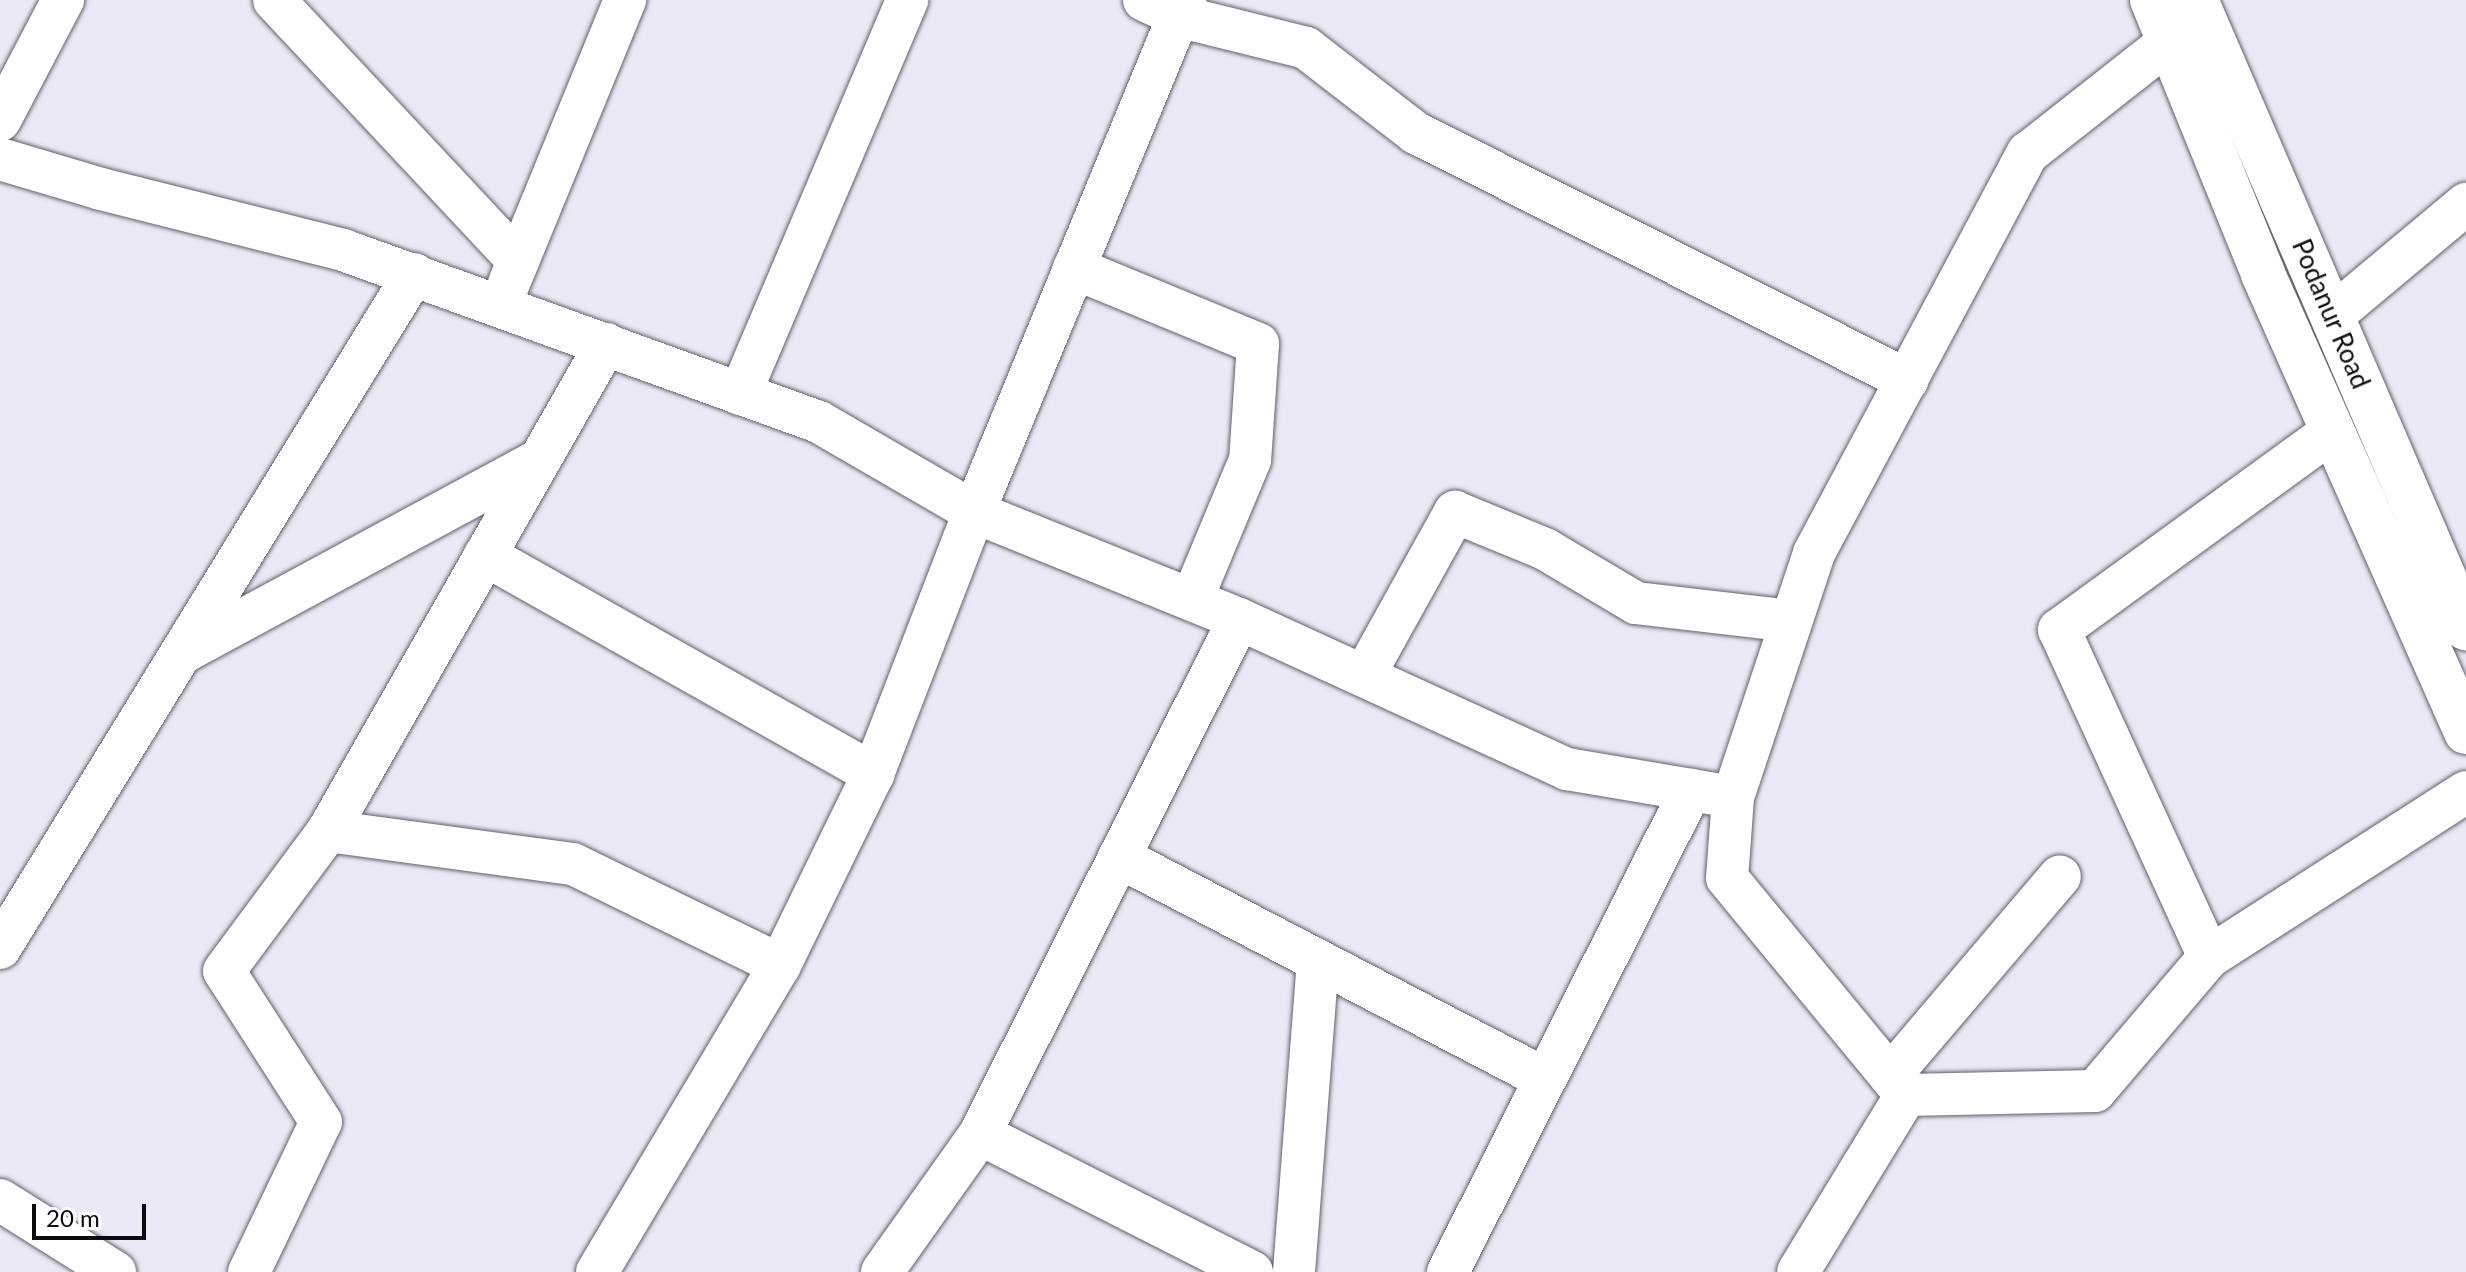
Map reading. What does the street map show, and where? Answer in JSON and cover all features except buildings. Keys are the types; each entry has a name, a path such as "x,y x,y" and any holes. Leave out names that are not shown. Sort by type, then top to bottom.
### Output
{"main road":[{"path":"2152,0 2191,23 2332,432 2466,732"},
{"name":"Podanur Road","path":"2191,23 2332,316 2466,628"}],"street":[{"path":"0,120 63,0"},
{"path":"274,0 518,261"},
{"path":"500,306 625,0"},
{"path":"740,394 907,0"},
{"path":"597,1272 780,965 873,774 974,512 1074,268 1169,5 1306,48 1416,133 1907,380"},
{"path":"2191,23 2028,153 1814,553 1733,797 1727,878 1898,1085 2095,1091 2209,957 2466,792"},
{"path":"0,159 101,189 343,250 819,422 974,512 1239,619 1567,769 1733,797"},
{"path":"2332,316 2466,204"},
{"path":"1074,268 1258,344 1250,460 1192,599"},
{"path":"1,946 414,274"},
{"path":"249,1272 321,1122 224,971 328,831 606,344"},
{"path":"2209,957 2059,630 2332,432"},
{"path":"181,654 539,460"},
{"path":"1364,676 1455,512 1545,549 1636,603 1791,621"},
{"path":"485,555 873,774"},
{"path":"882,1272 980,1134 1239,619"},
{"path":"1448,1272 1691,790"},
{"path":"328,831 573,864 780,965"},
{"path":"1119,857 1545,1079"},
{"path":"1798,1272 1898,1085 2060,876"},
{"path":"1294,1272 1318,961"},
{"path":"980,1134 1252,1272"},
{"path":"0,1200 115,1272"}]}
